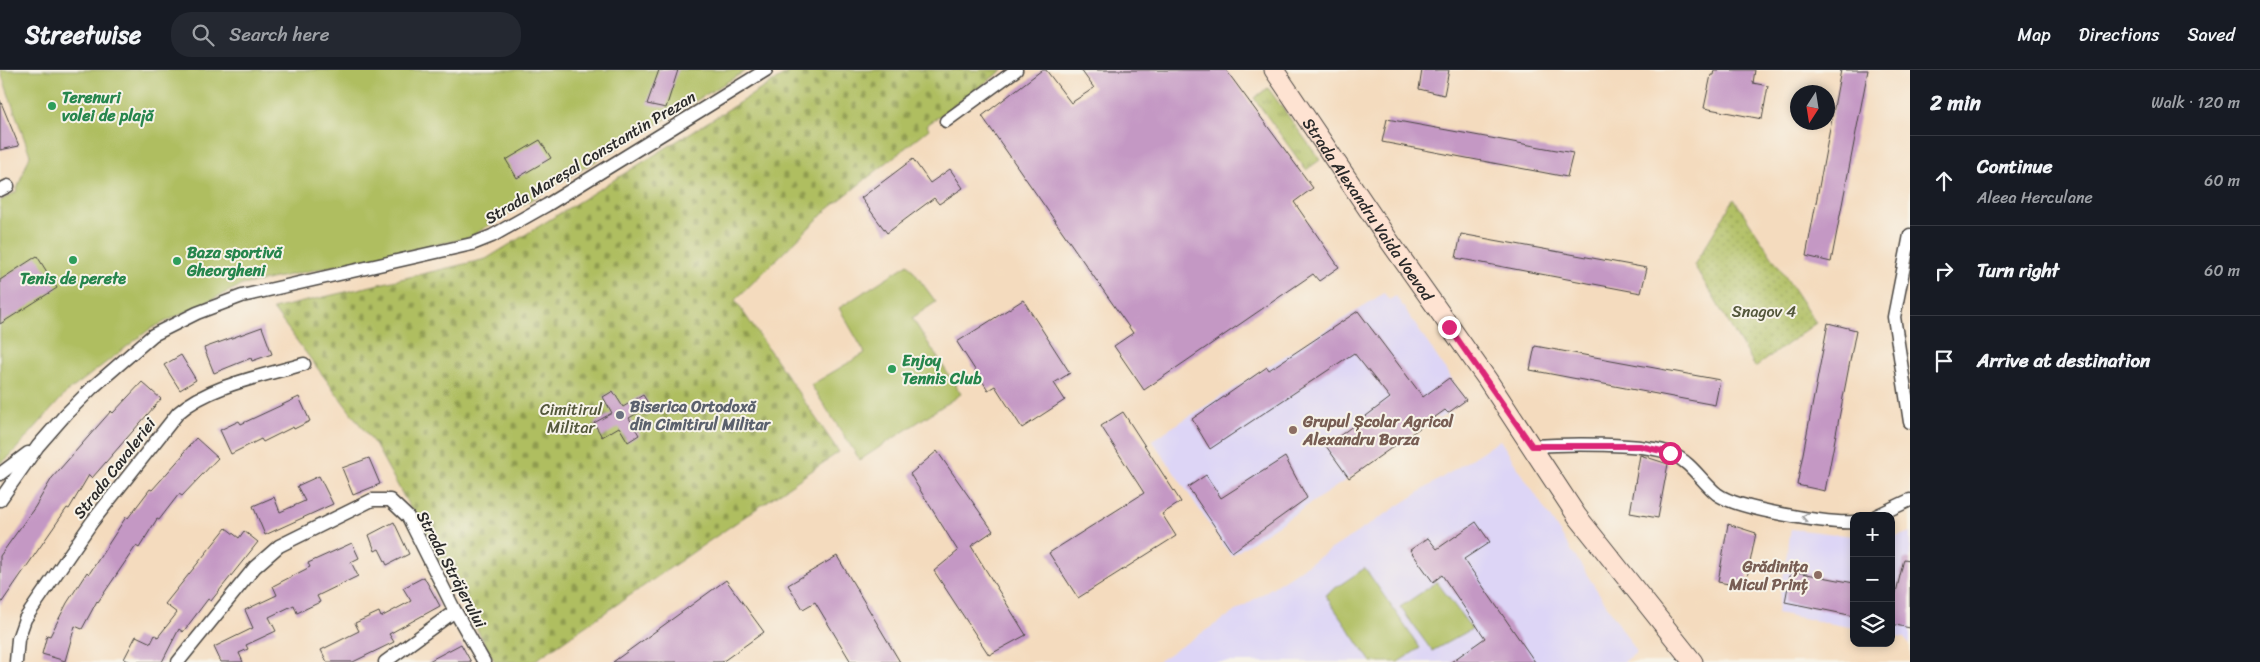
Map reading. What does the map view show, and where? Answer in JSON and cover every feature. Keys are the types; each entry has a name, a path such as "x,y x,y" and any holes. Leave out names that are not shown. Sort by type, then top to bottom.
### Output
{"main road":[{"name":"Strada Alexandru Vaida Voevod","path":"1274,70 1390,242 1532,446 1582,524 1693,662"}],"street":[{"name":"Strada Mareșal Constantin Prezan","path":"0,500 38,446 92,388 153,335 174,323 219,303 242,296 479,241 547,205 766,70"},
{"path":"946,121 1016,70"},
{"path":"1910,236 1894,317 1910,422"},
{"name":"Strada Cavaleriei","path":"16,662 18,639 25,618 92,522 178,413 192,401 214,391 304,364"},
{"path":"0,474 38,446"},
{"path":"1532,446 1640,446 1670,453 1688,463 1717,494 1734,504 1827,522 1850,522"},
{"name":"Strada Străjerului","path":"178,662 255,567 279,546 372,500 390,500 408,517 455,612 484,662"},
{"path":"1884,512 1910,500"},
{"path":"385,662 455,612"}],"shaded area":[{"name":"Grupul Școlar Agricol Alexandru Borza","path":"1384,293 1389,300 1396,296 1466,400 1439,419 1436,416 1349,478 1231,556 1152,440"},
{"path":"1500,440 1637,652 1624,662 1157,662"},
{"name":"Grădinița Micul Prinț","path":"1791,529 1850,536 1850,627 1777,613"},
{"path":"1910,532 1910,645 1904,638 1895,637 1895,538"}],"green space":[{"name":"Baza sportivă Gheorgheni","path":"0,70 747,70 468,238 242,285 150,329 66,393 9,457 0,463 0,201 16,192 30,155"},
{"name":"Cimitirul Militar","path":"792,70 1003,70 927,125 929,129 827,210 735,300 839,452 533,662 495,662 376,446 273,309 486,259"},
{"path":"1268,88 1320,160 1306,170 1254,98"},
{"name":"Snagov 4","path":"1734,199 1816,323 1755,367 1694,265"},
{"name":"Enjoy Tennis Club","path":"908,264 936,302 912,318 961,394 860,460 811,385 865,353 839,308"},
{"path":"1365,568 1420,648 1398,662 1371,662 1325,595"},
{"path":"1437,582 1472,629 1432,651 1400,607"}],"building":[{"path":"659,70 678,70 666,108 647,104"},
{"path":"1042,70 1046,70 1071,103 1094,88 1081,70 1226,70 1313,188 1294,202 1339,267 1319,281 1313,274 1144,390 1114,346 1133,333 982,116"},
{"path":"1422,70 1449,70 1444,95 1419,89"},
{"path":"1714,70 1755,70 1753,83 1768,86 1762,119 1704,108 1711,75 1713,75"},
{"path":"1841,70 1868,70 1831,262 1806,256 1830,130 1835,130 1835,102"},
{"path":"0,100 19,146 0,150"},
{"path":"1387,119 1573,153 1567,177 1382,142"},
{"path":"540,140 551,158 517,178 506,160"},
{"path":"913,159 930,183 950,169 963,188 939,204 934,198 887,233 861,198"},
{"path":"1461,234 1647,268 1641,293 1456,258"},
{"path":"37,256 57,288 0,324 0,280"},
{"path":"1023,300 1070,373 1054,383 1065,400 1022,428 995,386 988,390 957,342"},
{"path":"1358,311 1423,397 1449,378 1466,400 1448,413 1445,410 1349,478 1326,446 1390,398 1354,353 1210,449 1192,419 1267,367 1269,370"},
{"path":"1828,323 1856,330 1825,491 1797,485"},
{"path":"262,327 272,354 252,361 251,358 214,373 204,348"},
{"path":"1535,346 1720,380 1715,405 1530,370"},
{"path":"181,355 196,380 180,390 164,365"},
{"path":"142,382 161,399 92,478 89,475 69,509 67,508 0,605 0,556 35,507 52,478 111,411 113,413"},
{"name":"Biserica Ortodoxă din Cimitirul Militar","path":"613,391 623,407 643,395 650,406 629,418 639,435 628,442 619,427 602,437 594,423 612,413 603,397"},
{"path":"299,397 310,421 263,442 261,439 231,454 220,430 239,421 241,424"},
{"path":"1123,412 1181,502 1162,514 1176,536 1078,598 1049,553 1144,493 1101,426"},
{"path":"196,438 218,458 182,496 179,494 159,520 157,519 139,548 136,546 97,601 82,629 75,626 65,661 42,654 47,635 50,636 67,603 87,572 89,574 126,517 128,518 150,489 152,490"},
{"path":"937,451 993,531 971,546 1026,635 989,655 934,571 958,551 910,474"},
{"path":"1640,455 1668,464 1658,518 1630,513"},
{"path":"1285,457 1307,498 1232,552 1188,487 1206,475 1221,498"},
{"path":"369,458 380,484 353,495 342,468"},
{"path":"319,476 333,504 265,535 253,506 274,497 280,512 305,501 297,486"},
{"path":"394,522 409,554 387,565 379,549 375,551 369,535"},
{"path":"1476,522 1490,542 1464,559 1535,662 1451,662 1485,638 1442,575 1433,582 1410,550 1428,538 1437,549"},
{"path":"1728,524 1756,533 1745,587 1718,582"},
{"path":"226,528 239,538 244,531 258,542 211,601 208,599 183,632 179,629 162,662 131,662 124,659 136,636 151,643 155,635 158,637 177,613 165,604"},
{"path":"352,543 359,558 351,562 358,576 317,596 320,602 297,613 294,605 269,617 276,631 246,645 248,649 239,653 243,662 221,662 214,647 253,628 245,610 277,595 273,586 310,567 308,563"},
{"path":"837,556 900,662 851,662 815,602 803,609 788,585"},
{"path":"1904,559 1910,560 1910,628 1895,625 1895,596"},
{"path":"1791,571 1850,582 1850,615 1785,602"},
{"path":"424,577 440,606 389,634 394,642 353,662 327,662 321,650 359,631 355,623 379,612 381,617 411,601 403,588"},
{"path":"726,580 764,632 722,662 613,662"},
{"path":"461,644 471,662 427,662"}],"place":[{"name":"Terenuri volei de plajă","path":"52,106"},
{"name":"Tenis de perete","path":"73,260"},
{"name":"Baza sportivă Gheorgheni","path":"177,261"},
{"name":"Enjoy Tennis Club","path":"892,369"},
{"name":"Biserica Ortodoxă din Cimitirul Militar","path":"620,415"},
{"name":"Grupul Școlar Agricol Alexandru Borza","path":"1293,430"},
{"name":"Grădinița Micul Prinț","path":"1818,575"}],"route":[{"path":"1449,327 1532,446 1640,446 1670,453"}]}
